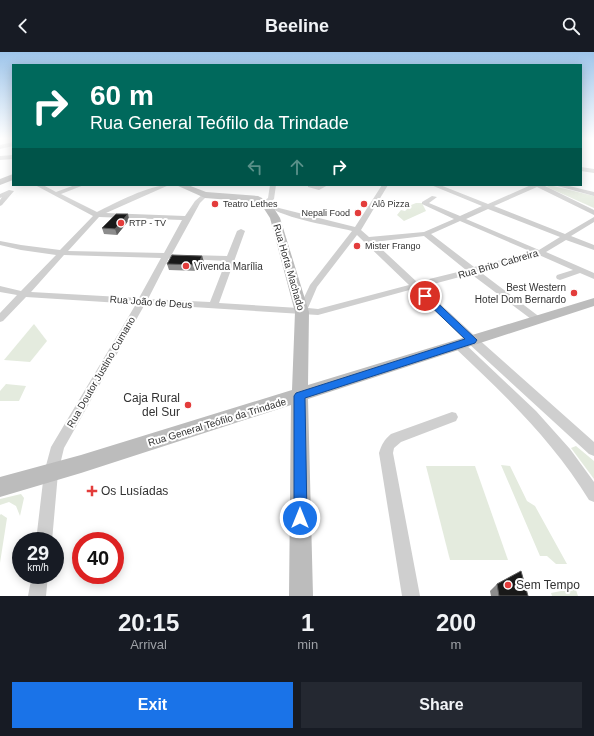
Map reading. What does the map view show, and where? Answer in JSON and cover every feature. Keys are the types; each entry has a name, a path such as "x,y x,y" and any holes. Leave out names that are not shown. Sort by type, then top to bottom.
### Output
{"street":[{"path":"0,182 12,177"},
{"path":"40,186 97,215 187,218"},
{"path":"55,194 78,186"},
{"path":"0,319 97,215 116,205 164,186"},
{"path":"184,186 204,195 226,196 266,202 286,212 357,230 416,287 545,428 568,456 594,495"},
{"path":"226,196 230,186"},
{"path":"266,202 271,199 272,186"},
{"path":"310,186 319,188 323,186"},
{"path":"302,312 313,287 357,230 384,186"},
{"path":"436,186 594,248"},
{"path":"367,240 426,234 535,186"},
{"path":"539,186 594,213"},
{"path":"561,186 594,194"},
{"path":"0,196 11,191 0,204"},
{"name":"Rua Doutor Justino Cumano","path":"45,532 51,473 58,447 142,301 187,218 197,202 204,195"},
{"path":"434,197 424,203 594,276"},
{"name":"Rua Horta Machado","path":"266,202 275,218 302,312 300,396 301,596"},
{"path":"275,218 276,215 286,212"},
{"name":"Rua Brito Cabreira","path":"302,312 318,312 416,287 541,252 594,219"},
{"path":"213,306 241,231"},
{"path":"426,234 538,320"},
{"path":"0,243 16,247 62,252 230,259"},
{"path":"560,277 581,270"},
{"path":"294,285 313,287"},
{"name":"Rua João de Deus","path":"0,288 24,294 302,312"},
{"name":"Rua General Teófilo da Trindade","path":"0,487 51,473 300,396 594,302"},
{"path":"465,342 594,450"},
{"path":"411,596 386,453 388,445 396,438 452,417"},
{"path":"37,596 39,584"}],"shaded area":[{"path":"553,186 594,196 594,208 547,187"},
{"path":"422,203 426,211 404,221 397,215 401,210 405,211 411,205"},
{"path":"34,324 47,341 30,362 4,360"},
{"path":"6,384 26,386 19,401 0,401 0,391"},
{"path":"576,446 594,461 594,479 571,448"},
{"path":"501,465 510,466 527,501 535,506 567,564 556,564 547,556 540,556"},
{"path":"426,466 475,466 508,560 450,560"},
{"path":"21,494 24,498 20,516 16,506 9,502 0,505 0,499"},
{"path":"1,514 7,518 0,563 0,515"},
{"path":"563,584 574,584 578,596 552,596 551,593 561,591"}],"building":[{"path":"116,214 128,214 115,229 102,228"},
{"path":"172,255 202,256 198,265 167,264"},
{"path":"521,571 528,596 499,596 497,584"}],"place":[{"name":"Teatro Lethes","path":"215,204"},
{"name":"Alô Pizza","path":"364,204"},
{"name":"Nepali Food","path":"358,213"},
{"name":"RTP - TV","path":"121,223"},
{"name":"Mister Frango","path":"357,246"},
{"name":"Vivenda Marília","path":"186,266"},
{"name":"Best Western Hotel Dom Bernardo","path":"574,293"},
{"name":"Caja Rural del Sur","path":"188,405"},
{"name":"Os Lusíadas","path":"92,491"},
{"name":"Sem Tempo","path":"508,585"}],"route":[{"path":"300,518 300,396 472,340 425,296"}]}
